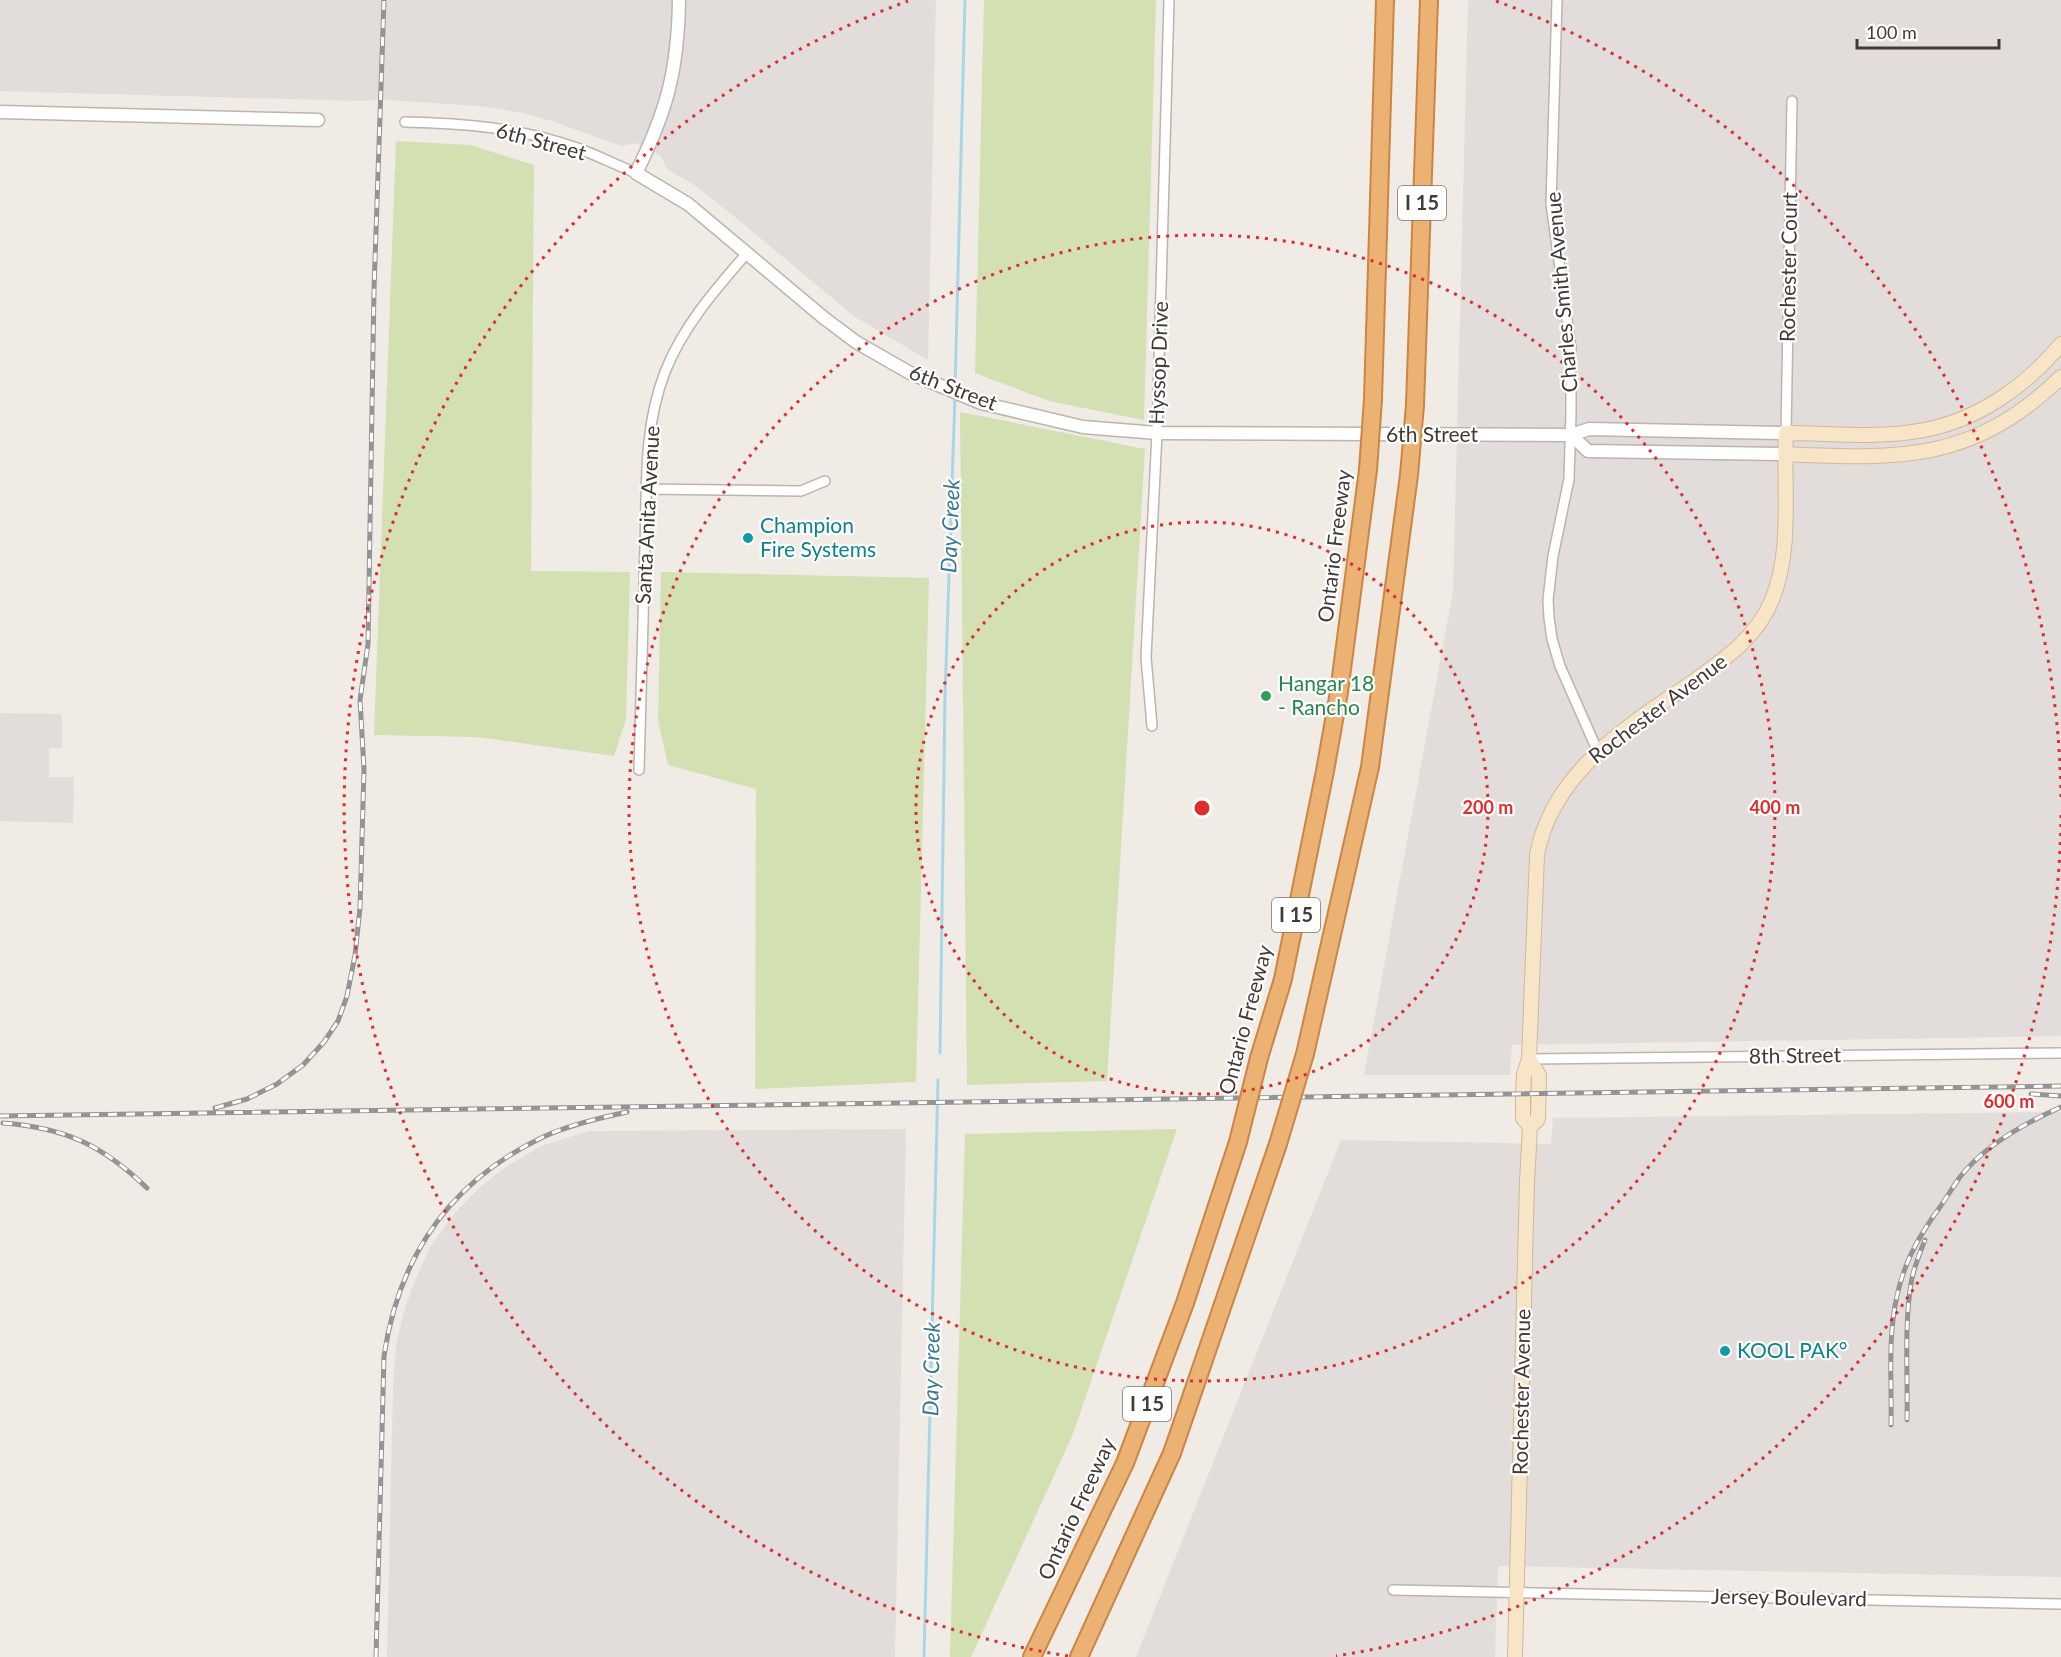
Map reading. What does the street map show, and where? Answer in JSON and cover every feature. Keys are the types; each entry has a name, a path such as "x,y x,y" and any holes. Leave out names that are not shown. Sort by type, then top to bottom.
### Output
{"highway":[{"name":"Ontario Freeway","path":"1032,1657 1125,1463 1185,1303 1238,1142 1282,979 1339,692 1368,470 1373,399 1385,0"},
{"name":"I 15","path":"1080,1657 1172,1453 1278,1144 1305,1054 1370,767 1409,475 1415,405 1429,0"}],"main road":[{"name":"6th Street","path":"1786,433 1891,434 1925,430 1949,424 1990,405 2018,387 2061,344"},
{"path":"1785,454 1886,456 1912,454 1956,444 1996,427 2020,412 2042,396 2061,377"},
{"name":"Rochester Avenue","path":"1515,1657 1530,1127 1523,1118 1523,1094 1524,1074 1529,1059 1537,855 1540,837 1556,800 1581,768 1598,752 1672,695 1725,659 1759,623 1772,602 1783,555 1786,433"}],"street":[{"path":"636,173 656,133 669,96 676,56 679,0"},
{"name":"Hyssop Drive","path":"1152,726 1146,657 1157,433 1169,0"},
{"name":"Charles Smith Avenue","path":"1557,0 1551,204 1571,348 1571,435 1569,486 1554,556 1548,600 1552,639 1560,666 1598,752"},
{"name":"Rochester Court","path":"1786,433 1792,101"},
{"path":"0,112 318,120"},
{"name":"6th Street","path":"405,122 475,126 524,134 577,148 636,173 688,204 856,342 894,364 981,403 1083,427 1157,433 1571,435 1589,429 1786,433"},
{"name":"Santa Anita Avenue","path":"639,770 646,489 650,428 666,371 682,336 747,254"},
{"path":"1571,435 1588,451 1785,454"},
{"path":"646,489 801,491 825,481"},
{"name":"8th Street","path":"1529,1059 2061,1053"},
{"name":"Jersey Boulevard","path":"1393,1590 2061,1604"}],"shaded area":[{"path":"0,0 936,0 928,360 855,317 724,208 693,184 667,169 661,156 637,143 621,146 524,113 479,106 387,100 0,91"},
{"path":"1468,0 2061,0 2061,1036 1512,1045 1510,1075 1364,1075 1453,591"},
{"path":"0,713 62,714 62,748 49,748 49,777 74,777 73,823 0,821"},
{"path":"2061,1112 2061,1577 1498,1566 1495,1657 1136,1657 1341,1140 1551,1144 1553,1118"},
{"path":"906,1129 895,1657 387,1657 396,1345 404,1311 430,1247 453,1215 479,1188 503,1169 541,1146 589,1131"}],"green space":[{"path":"984,0 1156,0 1144,420 1049,401 975,373"},
{"path":"396,141 470,145 534,165 531,571 630,572 626,719 614,756 477,737 374,735"},
{"path":"960,412 1145,449 1107,1081 967,1085"},
{"path":"661,572 929,578 916,1082 755,1089 756,789 668,765 658,720"},
{"path":"1177,1129 1073,1434 971,1657 950,1657 965,1134"}],"waterway":[{"name":"Day Creek","path":"955,388 965,0"},
{"name":"Day Creek","path":"940,1053 945,695 955,395"},
{"name":"Day Creek","path":"924,1657 938,1080"}],"railway":[{"path":"215,1108 247,1099 277,1084 303,1065 324,1042 338,1021 347,996 355,955 360,908 364,769 360,700 368,644 374,290 384,0"},
{"path":"0,1116 2061,1086"},
{"path":"2031,1094 2061,1096"},
{"path":"1891,1425 1893,1321 1902,1278 1917,1242 1970,1165 2006,1136 2061,1107"},
{"path":"376,1657 384,1356 391,1319 402,1285 435,1225 456,1199 481,1176 510,1155 543,1137 595,1119 627,1112"},
{"path":"3,1123 46,1129 82,1141 114,1160 147,1188"},
{"path":"1907,1420 1909,1300 1913,1273 1925,1240"}],"place":[{"name":"Champion Fire Systems","path":"748,538"},
{"name":"Hangar 18 - Rancho","path":"1266,696"},
{"name":"KOOL PAK°","path":"1725,1351"}]}
